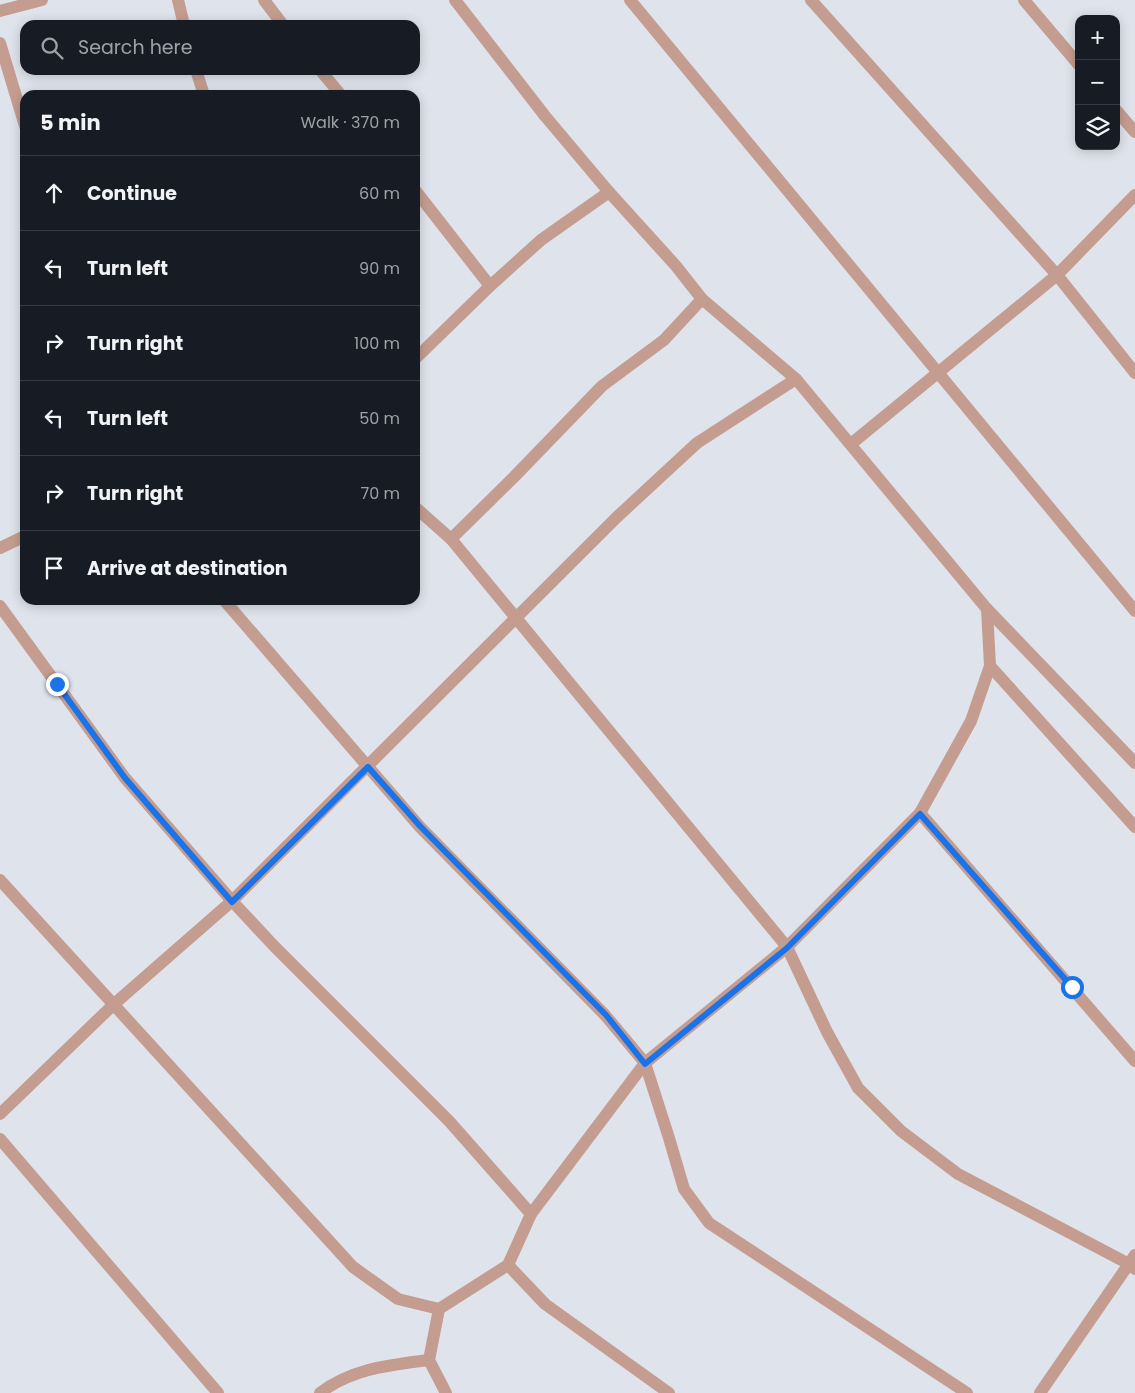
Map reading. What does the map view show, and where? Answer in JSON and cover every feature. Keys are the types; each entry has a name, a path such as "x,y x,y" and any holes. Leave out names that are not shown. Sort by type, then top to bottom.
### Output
{"street":[{"path":"0,11 42,0"},
{"path":"178,0 183,20"},
{"path":"264,0 279,20"},
{"path":"455,0 545,116 609,192 676,266 702,299 796,379 987,608 1135,763"},
{"path":"630,0 1135,611"},
{"path":"811,0 1057,275 1135,373"},
{"path":"1024,0 1075,60"},
{"path":"0,43 20,109"},
{"path":"198,75 202,90"},
{"path":"324,75 337,90"},
{"path":"1120,115 1135,132"},
{"path":"420,354 490,286 541,240 609,192"},
{"path":"851,444 1057,275 1135,195"},
{"path":"420,196 490,286"},
{"path":"451,539 602,386 664,340 702,299"},
{"path":"0,1114 113,1005 232,902 617,517 697,443 796,379"},
{"path":"420,511 451,539 787,948 827,1032 858,1088 902,1131 958,1174 1133,1263 1040,1393"},
{"path":"0,548 20,538"},
{"path":"228,605 420,826 606,1015 645,1064 684,1189 709,1223 967,1393"},
{"path":"0,606 125,778 232,902 450,1121 531,1214"},
{"path":"0,880 352,1267 398,1299 439,1308 508,1265 531,1214 645,1064 787,948 920,814 971,721 990,666 987,608"},
{"path":"990,666 1135,827"},
{"path":"920,814 1135,1061"},
{"path":"0,1139 218,1393"},
{"path":"508,1265 545,1304 669,1393"},
{"path":"439,1308 429,1360 446,1393"},
{"path":"320,1393 344,1378 364,1370 385,1365 429,1360"}],"route":[{"path":"57,684 125,778 232,902 368,767 420,826 606,1015 645,1064 787,948 920,814 1072,987"}]}
